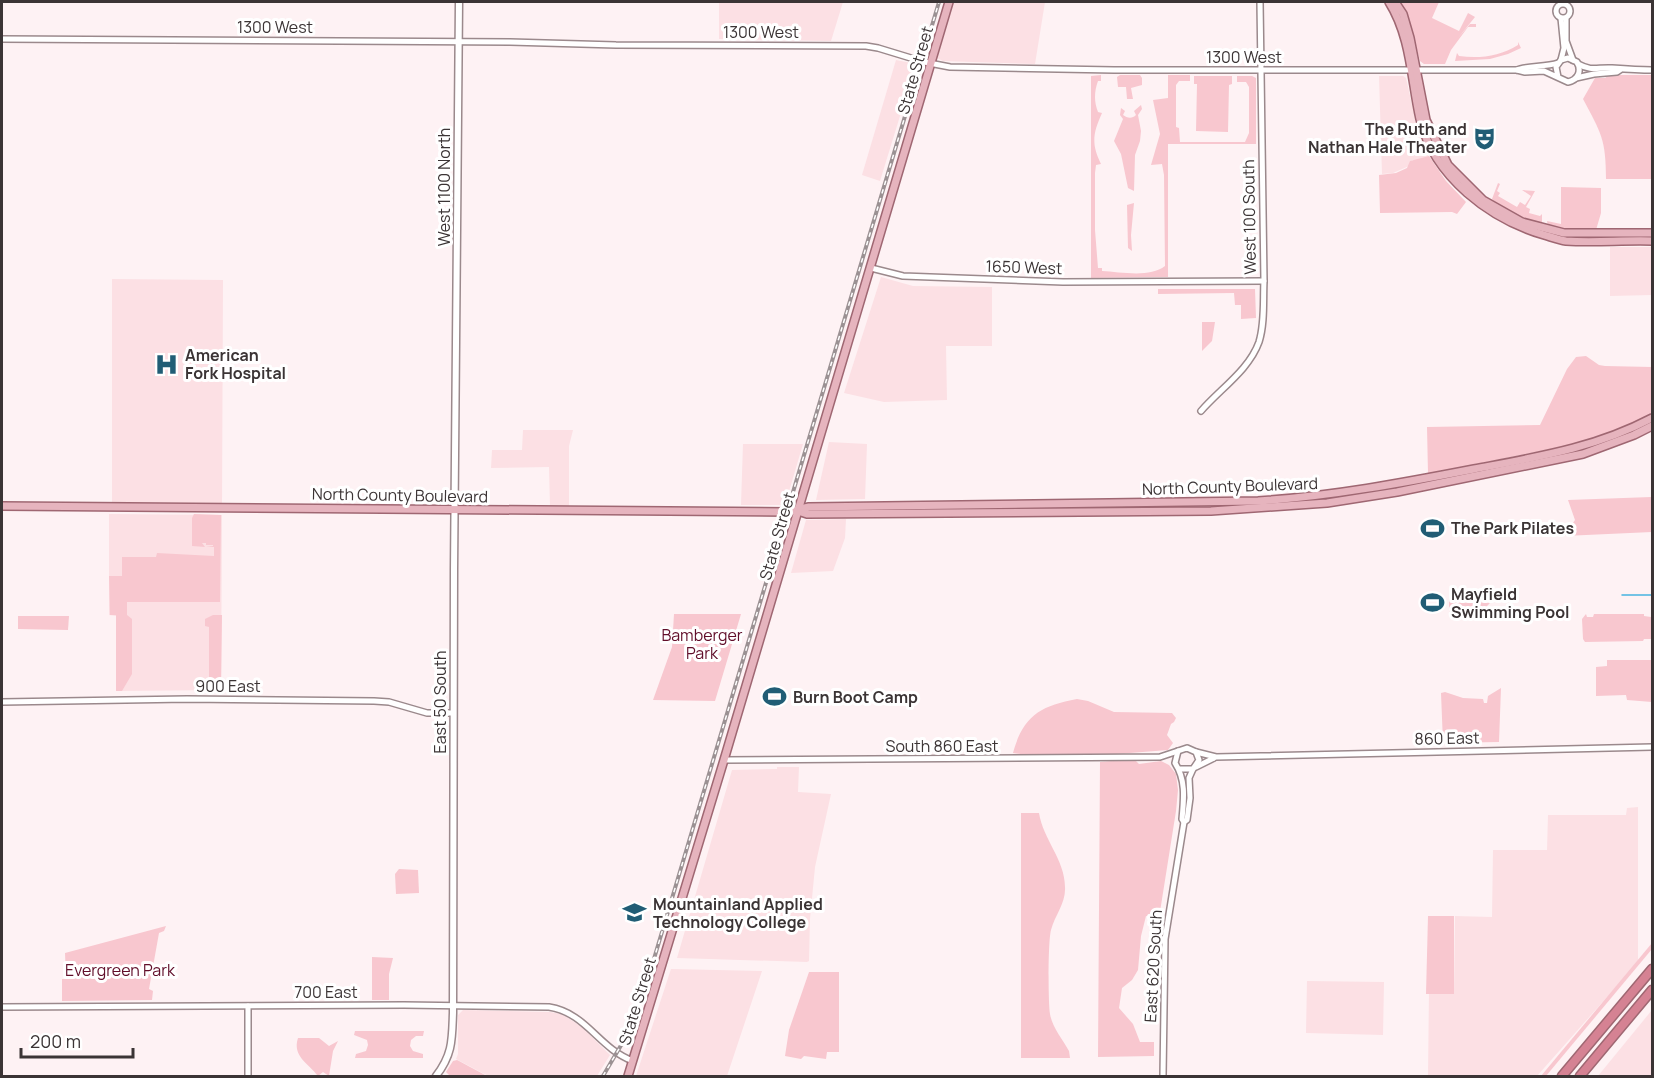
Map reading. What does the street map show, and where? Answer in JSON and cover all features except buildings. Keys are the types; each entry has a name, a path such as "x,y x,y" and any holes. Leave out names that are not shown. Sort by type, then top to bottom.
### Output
{"highway":[{"path":"1562,1077 1653,969"},
{"path":"1580,1077 1653,990"}],"main road":[{"name":"West 1100 North","path":"456,363 459,2"},
{"name":"State Street","path":"628,1077 949,2"},
{"path":"1389,2 1398,16 1406,38 1426,120 1448,165 1483,200 1522,222 1564,233 1653,232"},
{"path":"1395,2 1403,14 1410,38 1421,122 1444,168 1479,205 1520,228 1564,241 1653,241"},
{"name":"East 50 South","path":"436,1077 449,1054 452,1041 456,363"},
{"name":"North County Boulevard","path":"2,506 787,512 809,507 1258,501 1306,498 1414,482 1574,449 1617,435 1653,418"},
{"name":"North County Boulevard","path":"798,511 807,514 1186,511 1241,510 1317,504 1397,492 1583,454 1653,426"}],"street":[{"name":"West 100 South","path":"1201,411 1215,394 1243,369 1259,342 1262,327 1260,2"},
{"path":"1558,77 1556,70 1564,48 1564,18 1570,12 1567,3 1560,3 1556,8 1556,13 1564,18"},
{"path":"1564,18 1566,41 1579,73 1576,78"},
{"name":"1300 West","path":"2,39 866,46 950,67 1355,71 1517,70"},
{"path":"1517,70 1543,67 1566,58 1589,70 1610,68 1653,70"},
{"path":"1517,70 1544,71 1568,82 1576,78 1620,70"},
{"name":"1650 West","path":"871,268 903,276 1063,282 1263,281"},
{"name":"900 East","path":"2,702 187,699 369,700 389,702 427,713 453,713"},
{"name":"860 East","path":"1215,757 1653,747"},
{"path":"1187,748 1196,753 1215,757 1194,768 1180,769 1175,763 1178,751 1187,748"},
{"name":"South 860 East","path":"724,760 1160,757 1178,751"},
{"path":"1194,768 1198,760 1196,753"},
{"name":"South 860 East","path":"1160,757 1175,763"},
{"name":"East 620 South","path":"1163,1077 1165,939 1184,822 1187,820 1190,798 1189,778 1194,768"},
{"name":"East 620 South","path":"1180,769 1184,786 1182,819 1184,822"},
{"path":"248,1006 248,1077"},
{"name":"700 East","path":"2,1007 541,1006 563,1010 578,1018 609,1048 633,1061"}],"shaded area":[{"path":"719,2 843,2 831,41 719,39"},
{"path":"953,2 1045,2 1035,64 943,61 937,58"},
{"path":"896,60 916,64 880,181 862,175"},
{"path":"1379,76 1406,78 1416,122 1430,156 1421,160 1412,160 1409,166 1393,173 1382,174"},
{"path":"1610,247 1652,247 1652,295 1610,296"},
{"path":"881,277 913,286 992,287 992,346 946,346 947,400 884,402 844,393"},
{"name":"American Fork Hospital","path":"112,279 223,280 222,504 112,503"},
{"path":"523,430 573,430 569,446 569,507 550,506 549,467 491,468 492,450 522,450"},
{"path":"829,442 867,444 865,499 816,500"},
{"path":"743,444 803,444 785,505 741,505"},
{"path":"109,514 222,515 221,690 116,691 116,616 109,615"},
{"path":"846,519 845,538 833,571 791,573 806,520"},
{"path":"777,767 799,767 798,792 831,794 815,867 809,961 677,958 732,770 777,769"},
{"path":"1638,807 1638,962 1537,1076 1428,1076 1429,990 1454,990 1455,916 1492,917 1493,850 1547,850 1548,815 1626,815 1627,808"},
{"path":"671,969 762,971 727,1076 636,1076"},
{"path":"1307,981 1384,982 1383,1035 1306,1033"},
{"path":"463,1010 562,1014 582,1027 610,1055 597,1076 488,1076 456,1059 458,1015"},
{"path":"1652,1010 1652,1076 1598,1076"}],"green space":[{"path":"1400,2 1439,2 1432,18 1459,31 1468,13 1475,17 1458,38 1470,24 1476,24 1476,27 1468,27 1451,50 1445,64 1424,64 1420,61 1410,23"},
{"path":"1518,42 1521,48 1508,54 1490,59 1455,61 1457,53 1459,56 1467,57 1490,56 1511,49 1518,45"},
{"path":"1101,75 1095,97 1098,112 1102,113 1094,138 1101,164 1096,165 1095,173 1098,268 1102,268 1102,271 1135,273 1152,272 1165,266 1164,175 1162,164 1151,165 1160,134 1153,100 1168,98 1168,75 1190,75 1190,81 1179,81 1176,85 1176,127 1179,128 1180,142 1245,142 1249,133 1249,87 1246,82 1237,82 1237,76 1256,78 1256,144 1168,144 1168,277 1091,278 1091,76"},
{"path":"1140,75 1142,78 1142,85 1131,88 1133,99 1127,99 1126,87 1118,87 1117,77"},
{"path":"1609,75 1652,75 1652,179 1606,179 1605,154 1601,137 1583,99 1595,78 1605,78"},
{"path":"1194,76 1232,76 1232,84 1229,85 1228,132 1196,131 1197,84 1194,84"},
{"path":"1141,105 1142,109 1138,115 1141,131 1135,155 1134,191 1128,188 1121,154 1114,141 1123,119 1120,115 1121,108 1125,111 1123,115 1131,118 1136,115 1134,111"},
{"path":"1429,156 1446,181 1466,202 1457,214 1452,212 1380,213 1379,175 1396,173 1407,168 1410,161"},
{"path":"1498,183 1500,184 1497,191 1500,193 1498,196 1517,207 1520,202 1525,205 1531,196 1522,190 1535,191 1526,207 1530,209 1529,213 1540,216 1542,214 1542,222 1524,219 1494,202 1492,199"},
{"path":"1561,187 1601,188 1601,213 1596,230 1548,226 1547,221 1561,224"},
{"path":"1134,203 1132,251 1128,248 1127,205"},
{"path":"1158,289 1255,289 1256,318 1241,319 1241,305 1235,305 1234,293 1158,294"},
{"path":"1202,322 1215,322 1212,341 1202,351"},
{"path":"1586,356 1599,365 1605,366 1652,367 1652,414 1603,437 1428,474 1427,427 1540,425 1567,369 1576,357"},
{"path":"1652,460 1652,532 1564,536 1575,520 1568,500 1651,497"},
{"path":"194,514 221,515 220,602 127,602 127,615 132,619 132,674 122,691 116,691 116,615 110,615 109,576 122,576 122,557 156,557 157,553 214,556 214,547 206,547 213,545 202,543 205,547 192,546"},
{"path":"1449,599 1490,599 1490,603 1483,610 1482,616 1451,614"},
{"name":"Bamberger Park","path":"674,614 741,614 715,701 653,700 672,647"},
{"path":"1586,614 1587,617 1593,617 1594,614 1644,614 1644,616 1651,617 1652,614 1652,641 1644,639 1643,641 1585,642 1582,619"},
{"path":"213,615 222,615 221,690 209,690 206,685 209,684 209,627 205,626 205,619"},
{"path":"18,616 69,616 68,630 18,629"},
{"path":"1607,660 1652,660 1652,702 1627,700 1626,695 1596,696 1596,667 1607,666"},
{"path":"1501,688 1499,742 1443,743 1441,693 1445,692 1463,698 1483,699 1484,703 1487,703 1488,696"},
{"path":"1077,699 1114,712 1172,713 1176,718 1167,735 1173,743 1168,750 1091,756 1037,756 1013,753 1022,730 1035,715 1053,705"},
{"path":"1135,760 1139,764 1161,761 1169,765 1176,774 1178,790 1159,918 1146,916 1141,936 1138,970 1132,980 1122,988 1119,1008 1133,1024 1140,1042 1154,1042 1154,1056 1098,1057 1100,762"},
{"path":"1021,813 1039,813 1064,877 1064,898 1050,936 1049,997 1051,1019 1069,1051 1070,1058 1021,1058"},
{"path":"399,869 418,870 419,893 396,894 395,874"},
{"path":"1428,916 1454,916 1454,994 1426,994"},
{"name":"Evergreen Park","path":"166,926 164,931 159,933 149,989 153,991 152,1000 62,1001 62,979 66,979 65,953"},
{"path":"1652,943 1652,949 1546,1076 1541,1076"},
{"path":"372,957 393,958 389,974 389,1000 372,1000"},
{"path":"809,972 839,972 839,1052 827,1052 826,1059 804,1056 801,1059 785,1056 789,1030"},
{"path":"355,1031 424,1031 423,1036 416,1036 411,1040 410,1046 413,1051 423,1054 423,1058 355,1058 356,1054 366,1051 368,1045 367,1040 354,1035"},
{"path":"298,1038 319,1038 329,1046 338,1041 333,1051 329,1076 323,1072 318,1076 302,1059 297,1050"},
{"path":"457,1060 487,1076 450,1076 446,1072 453,1061"}],"waterway":[{"path":"1622,595 1652,595"}],"railway":[{"path":"603,1076 630,1030 645,989 939,2"}],"place":[{"name":"The Ruth and Nathan Hale Theater","path":"1485,138"},
{"name":"American Fork Hospital","path":"167,364"},
{"name":"The Park Pilates","path":"1433,528"},
{"name":"Mayfield Swimming Pool","path":"1433,603"},
{"name":"Burn Boot Camp","path":"775,697"},
{"name":"Mountainland Applied Technology College","path":"635,913"}]}
